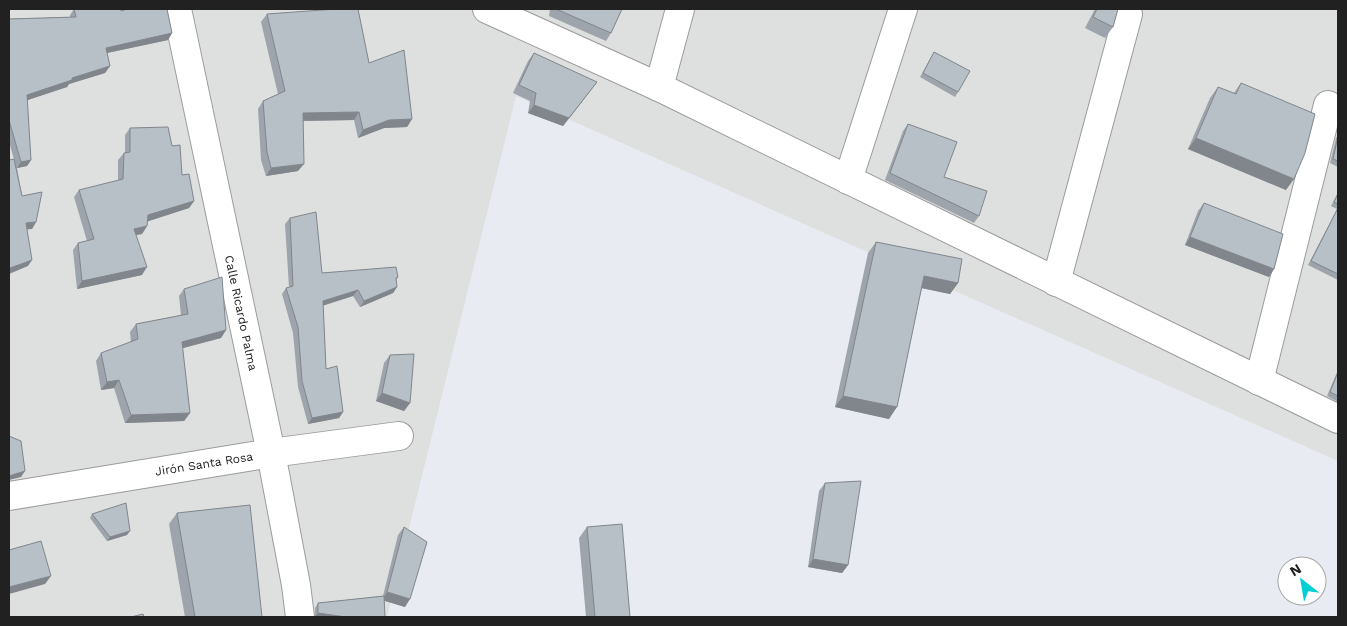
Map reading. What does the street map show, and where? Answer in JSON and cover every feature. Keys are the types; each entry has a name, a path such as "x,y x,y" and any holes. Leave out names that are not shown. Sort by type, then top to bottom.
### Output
{"street":[{"name":"Calle Ricardo Palma","path":"177,9 271,453 296,585 300,617"},
{"path":"487,9 659,87 1338,419"},
{"path":"659,87 680,9"},
{"path":"848,180 903,9"},
{"path":"1056,282 1128,14"},
{"path":"1259,381 1328,105"},
{"name":"Jirón Santa Rosa","path":"9,496 271,453 399,436"}],"shaded area":[{"path":"9,9 1338,9 1338,461 516,96 387,617 9,617"}],"building":[{"path":"74,9 121,9 121,11 127,9 167,9 172,33 106,48 110,66 27,95 31,160 21,162 9,120 9,19 76,17"},
{"path":"358,9 369,63 404,50 412,119 389,120 363,130 359,112 303,113 304,164 271,168 267,152 263,101 285,91 267,14"},
{"path":"556,9 622,9 611,33"},
{"path":"1097,9 1118,9 1113,27 1093,17"},
{"path":"934,52 970,71 958,92 923,73"},
{"path":"534,53 597,82 569,118 534,105 536,93 519,85"},
{"path":"1241,83 1315,114 1305,153 1294,179 1196,138 1218,87 1236,94"},
{"path":"908,124 957,142 944,177 987,191 979,216 890,173"},
{"path":"168,127 172,146 180,145 182,175 189,174 194,201 148,215 147,226 134,229 147,267 82,281 78,243 94,239 79,190 123,179 124,153 130,152 130,128"},
{"path":"1338,136 1338,161 1333,159"},
{"path":"14,159 22,196 42,192 36,222 26,223 32,260 10,268 9,272 9,160"},
{"path":"1338,194 1338,204 1334,202"},
{"path":"1204,203 1283,234 1274,269 1190,237"},
{"path":"1338,208 1338,274 1311,261"},
{"path":"316,212 322,273 396,267 398,277 396,278 397,287 364,301 358,290 323,301 326,369 337,366 343,412 312,418 302,381 298,327 286,288 293,286 290,218"},
{"path":"876,242 962,259 958,283 924,276 897,407 843,396"},
{"path":"222,277 226,330 182,342 190,413 131,415 119,380 107,382 101,353 138,339 136,324 188,314 184,289"},
{"path":"414,354 410,403 382,393 390,355"},
{"path":"1338,372 1338,396 1330,392"},
{"path":"9,436 21,441 25,471 9,476"},
{"path":"861,481 848,565 813,559 825,483"},
{"path":"126,503 130,531 110,537 92,514"},
{"path":"250,505 262,617 195,617 177,513"},
{"path":"622,524 630,617 595,617 587,527"},
{"path":"404,527 427,542 410,599 387,592"},
{"path":"41,541 51,576 9,587 9,550"},
{"path":"384,596 385,617 346,617 318,613 318,603"},
{"path":"143,614 144,617 131,617"}]}
